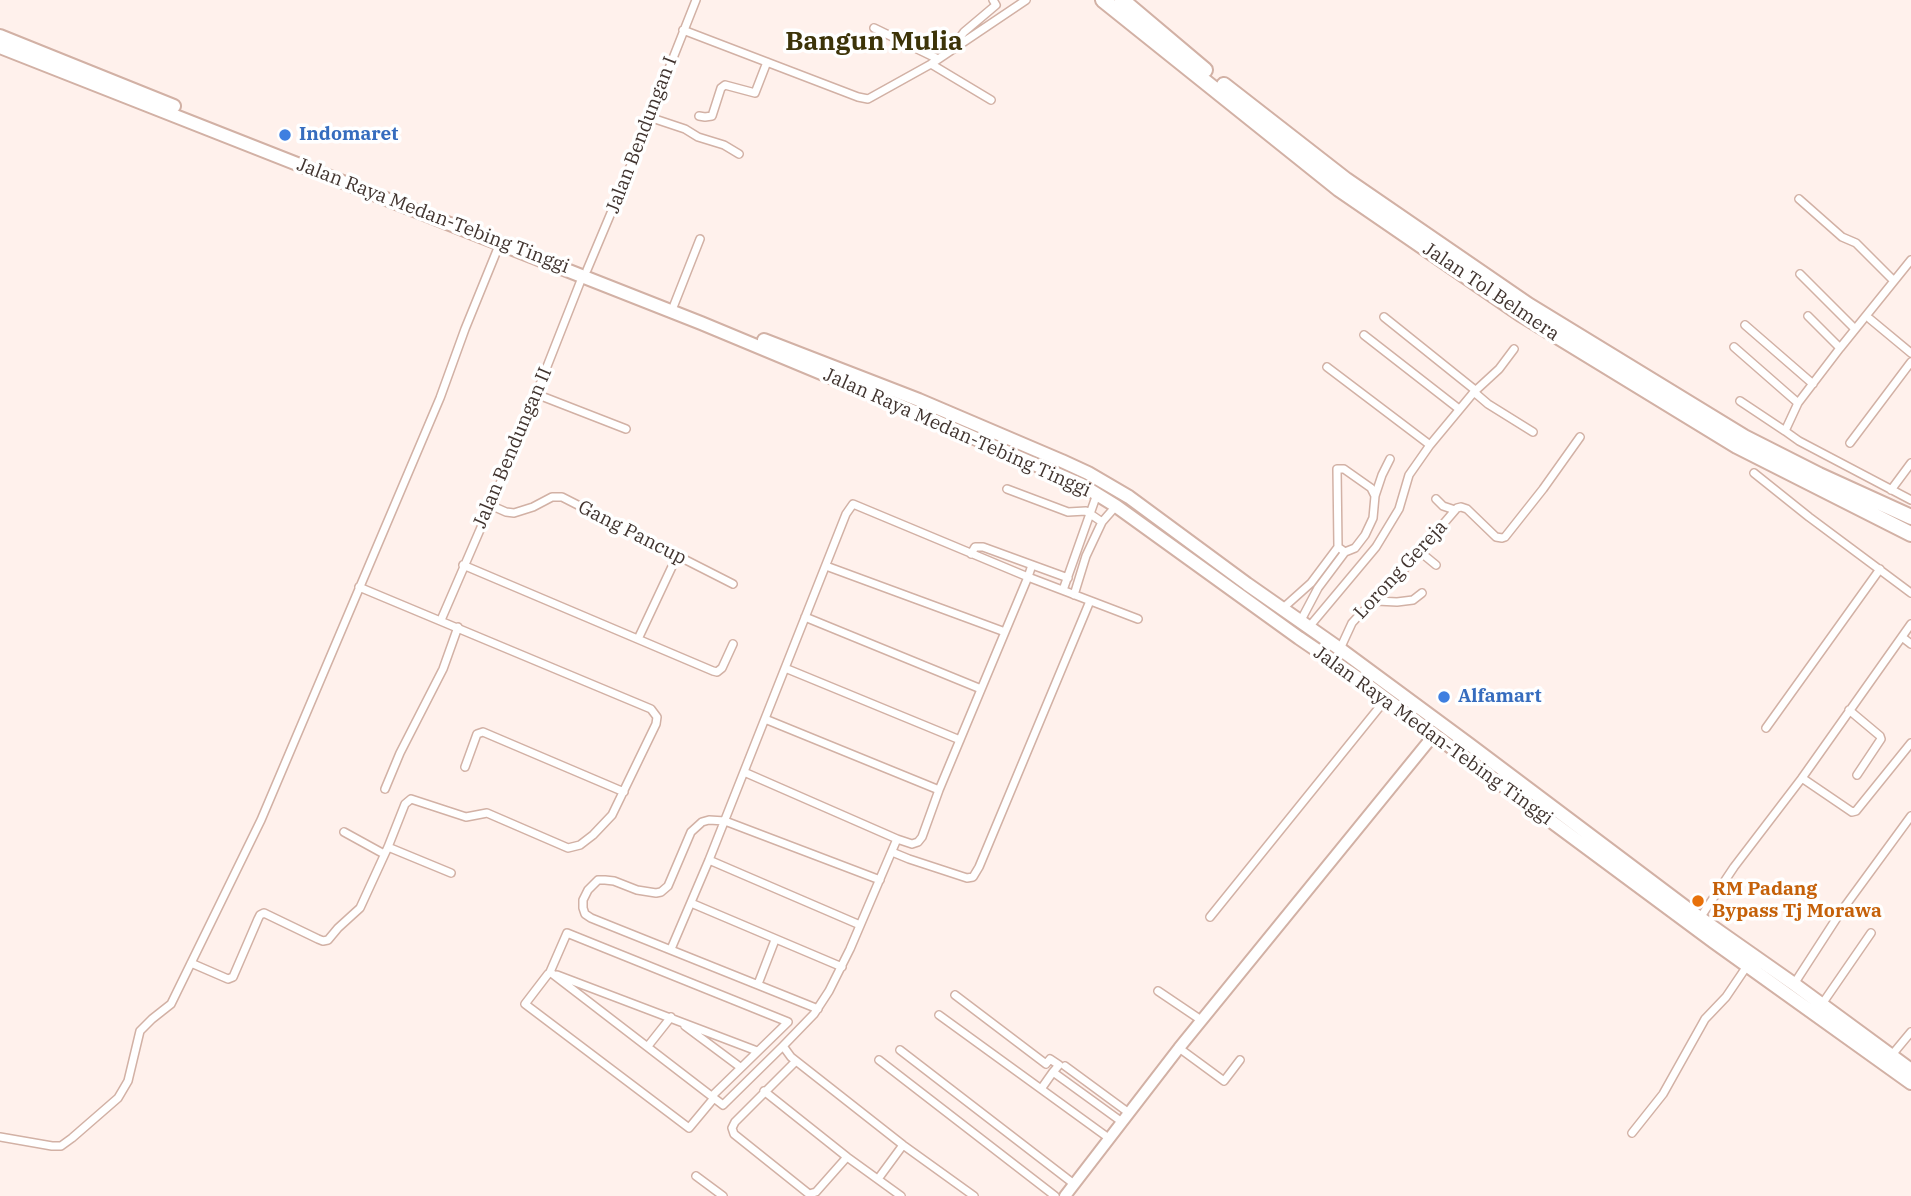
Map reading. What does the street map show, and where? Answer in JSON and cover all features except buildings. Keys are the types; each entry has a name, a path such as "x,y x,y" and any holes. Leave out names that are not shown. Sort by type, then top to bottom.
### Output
{"highway":[{"name":"Jalan Tol Belmera","path":"1103,0 1294,146 1528,305 1744,437 1911,517"},
{"name":"Jalan Tol Belmera","path":"1122,0 1279,135"},
{"name":"Jalan Raya Medan-Tebing Tinggi","path":"0,36 585,273 1064,476 1097,494 1223,584 1243,589 1282,609 1340,649 1700,919 1794,984 1819,1009 1911,1083"},
{"name":"Jalan Raya Medan-Tebing Tinggi","path":"0,47 500,243 674,305 919,400 1084,471 1129,497 1224,567 1243,589 1433,736 1747,966 1819,1009 1911,1070"},
{"name":"Jalan Tol Belmera","path":"1294,146 1339,189 1510,306 1636,386 1737,446 1911,534"}],"main road":[{"path":"1065,1196 1201,1020 1433,736"}],"street":[{"name":"Jalan Bendungan I","path":"585,273 696,0"},
{"path":"961,42 964,32 996,5 993,0"},
{"path":"683,30 865,99 874,97 934,61 1026,0"},
{"path":"874,28 934,61 991,100"},
{"path":"699,116 712,116 721,88 725,85 755,93 767,62"},
{"path":"649,117 724,145 739,154"},
{"path":"1799,199 1842,237 1856,243 1894,281"},
{"path":"674,305 700,239"},
{"path":"0,1137 61,1146 118,1098 128,1081 140,1031 172,1004 261,820 440,398 500,243"},
{"path":"1785,431 1798,403 1812,384 1911,260"},
{"name":"Jalan Bendungan II","path":"441,620 585,273"},
{"path":"1800,274 1856,329"},
{"path":"1808,316 1840,348"},
{"path":"1384,317 1488,404 1533,432"},
{"path":"1870,320 1911,353"},
{"path":"1745,325 1812,384"},
{"path":"1364,335 1459,409"},
{"path":"1734,346 1798,403"},
{"path":"1304,625 1376,547 1399,509 1409,475 1459,409 1499,369 1514,349"},
{"path":"1850,443 1911,362"},
{"path":"1327,367 1430,445"},
{"path":"536,394 626,429"},
{"path":"1740,401 1799,441 1911,500"},
{"name":"Lorong Gereja","path":"1340,649 1352,623 1377,601 1455,510 1461,507 1467,509 1496,537 1505,537 1580,437"},
{"path":"1341,550 1355,548 1365,535 1373,518 1375,496 1390,459"},
{"path":"1891,489 1911,463"},
{"path":"1282,609 1314,585 1341,550 1337,469 1345,469 1371,488 1375,496"},
{"path":"1754,473 1911,593"},
{"path":"1007,489 1068,512 1083,511 1102,522"},
{"path":"1063,590 1097,494"},
{"name":"Gang Pancup","path":"490,505 514,513 533,508 552,497 562,497 733,584"},
{"path":"1436,499 1443,506 1455,510"},
{"path":"671,948 725,821 846,514 853,504 1028,578 1138,619"},
{"path":"1074,595 1086,556 1102,522 1116,506"},
{"path":"971,554 975,547 983,547 1068,578"},
{"path":"1419,551 1436,565"},
{"path":"638,639 677,556"},
{"path":"463,565 718,672 733,644"},
{"path":"744,772 897,839 912,844 918,842 922,838 939,790 1032,565"},
{"path":"826,566 1005,632"},
{"path":"1766,728 1880,569"},
{"path":"1304,625 1314,585"},
{"path":"191,963 228,979 233,977 258,919 264,913 318,939 328,940 360,908 408,800 414,799 466,817 487,813 572,848 593,835 608,821 656,724 657,717 652,709 359,587"},
{"path":"1377,601 1413,600 1422,593"},
{"path":"892,852 967,878 973,877 1090,601"},
{"path":"805,617 981,689"},
{"path":"1700,919 1734,867 1802,778 1911,624"},
{"path":"385,789 443,669 458,627"},
{"path":"1902,637 1911,644"},
{"path":"785,668 960,740"},
{"path":"1210,917 1386,699"},
{"path":"1849,710 1881,739 1857,775"},
{"path":"765,719 939,790"},
{"path":"465,767 477,734 483,732 624,792"},
{"path":"1802,778 1852,812 1856,811 1911,743"},
{"path":"1794,984 1840,913 1911,816"},
{"path":"816,1012 758,984 591,918 585,914 583,900 598,880 614,881 637,890 661,892 668,886 691,832 709,820 725,821 880,880"},
{"path":"344,832 451,873"},
{"path":"549,973 723,1105 816,1012 842,967 897,839"},
{"path":"709,860 860,925"},
{"path":"691,904 842,967"},
{"path":"567,933 788,1023 740,1067 690,1128 525,1004 549,973 567,933"},
{"path":"1819,1009 1871,933"},
{"path":"758,984 775,940"},
{"path":"1632,1133 1663,1094 1705,1019 1726,997 1747,966"},
{"path":"549,973 757,1051"},
{"path":"1158,991 1201,1020"},
{"path":"956,995 1046,1064 1050,1059 1059,1065 1041,1089"},
{"path":"939,1015 1110,1139"},
{"path":"648,1046 673,1018"},
{"path":"673,1018 740,1067"},
{"path":"1891,1056 1911,1032"},
{"path":"783,1047 793,1059 974,1196"},
{"path":"1179,1048 1224,1081 1240,1060"},
{"path":"900,1051 1074,1184"},
{"path":"793,1059 735,1122 732,1131 809,1194 816,1192 847,1157"},
{"path":"879,1060 1055,1196"},
{"path":"1065,1066 1126,1118"},
{"path":"1054,1072 1126,1118"},
{"path":"764,1091 901,1196"},
{"path":"878,1179 904,1144"},
{"path":"696,1176 723,1196"}],"place":[{"name":"Indomaret","path":"285,135"},
{"name":"Alfamart","path":"1444,697"},
{"name":"RM Padang Bypass Tj Morawa","path":"1698,901"}],"district":[{"name":"Bangun Mulia","path":"874,42"}]}
